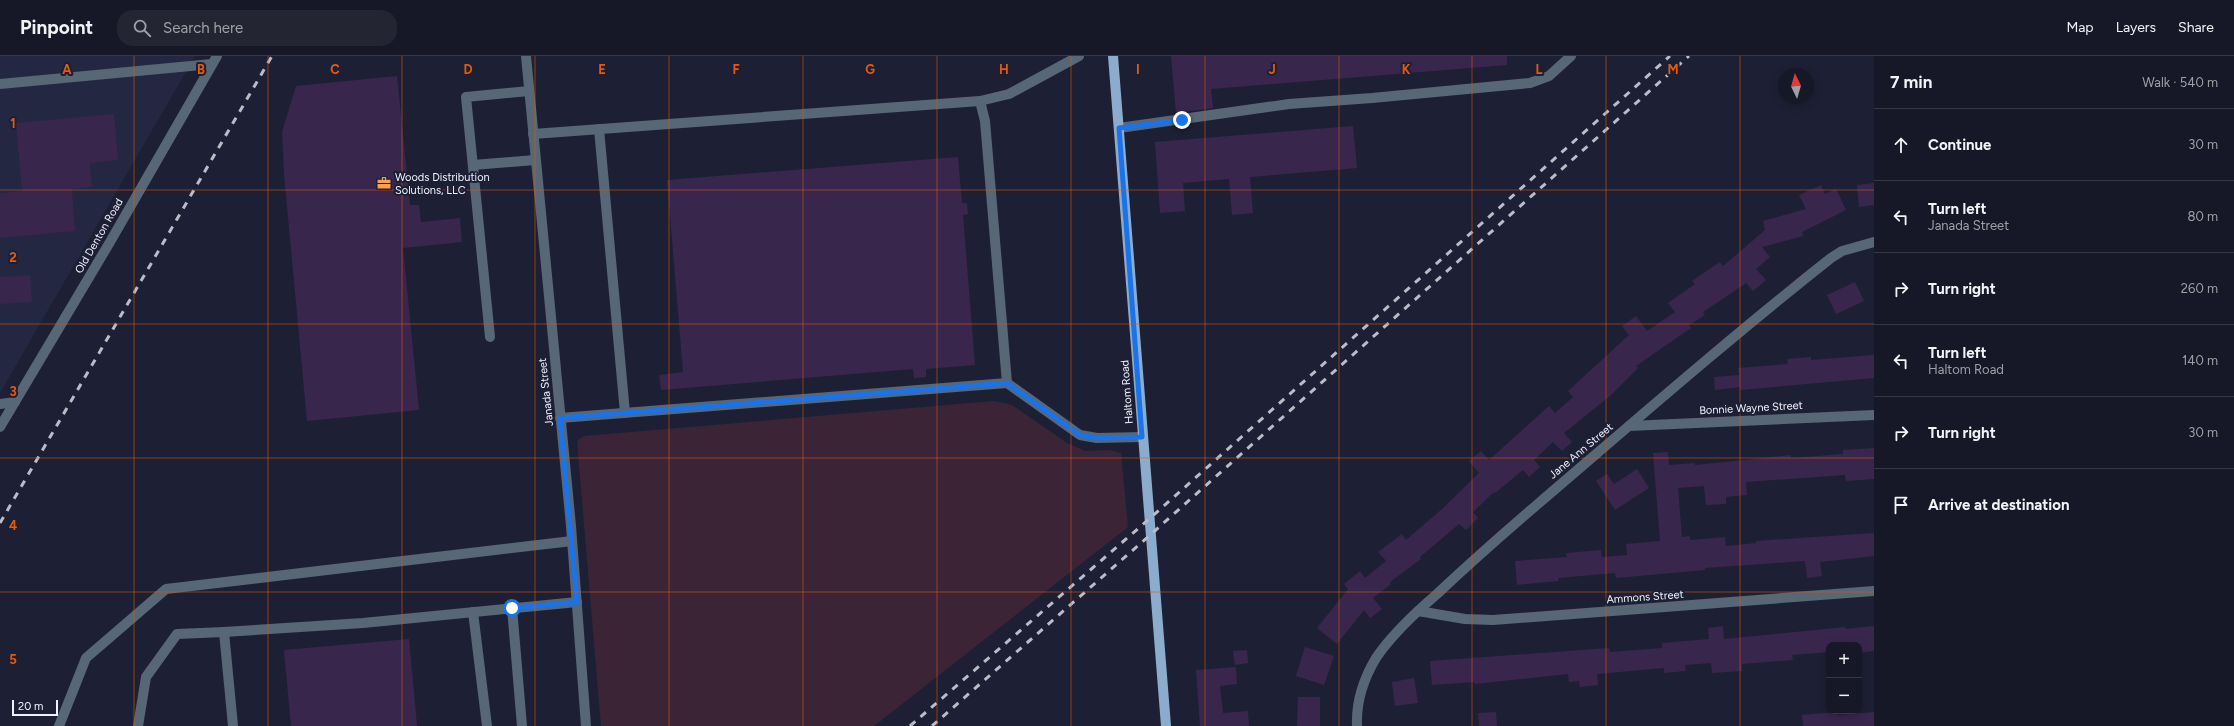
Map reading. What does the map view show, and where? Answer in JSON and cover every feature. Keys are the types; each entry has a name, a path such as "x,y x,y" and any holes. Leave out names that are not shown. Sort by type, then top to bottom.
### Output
{"main road":[{"name":"Haltom Road","path":"1113,56 1166,726"}],"street":[{"name":"Janada Street","path":"526,56 572,541 586,726"},
{"path":"533,134 980,101 1009,94 1079,56"},
{"path":"1119,128 1289,104 1530,83 1550,76 1572,56"},
{"path":"0,84 214,60"},
{"name":"Old Denton Road","path":"0,427 110,242 214,60"},
{"path":"490,337 466,97 529,91"},
{"path":"980,101 985,121 1007,383"},
{"path":"598,129 625,413"},
{"path":"473,165 536,160"},
{"name":"Jane Ann Street","path":"1357,726 1359,699 1365,680 1376,658 1392,637 1418,611 1479,554 1754,318 1842,251 1874,242"},
{"path":"560,418 1007,383 1080,435 1097,438 1142,437"},
{"path":"0,404 15,402"},
{"name":"Bonnie Wayne Street","path":"1629,426 1874,414"},
{"path":"59,726 86,658 166,589 299,575 572,541"},
{"name":"Ammons Street","path":"1418,611 1464,619 1493,620 1874,591"},
{"path":"138,726 146,677 177,634 363,623 577,602"},
{"path":"512,608 522,726"},
{"path":"473,612 487,726"},
{"path":"224,632 233,726"}],"shaded area":[{"path":"0,56 195,56 0,393"},
{"path":"994,401 1012,405 1067,443 1085,451 1110,450 1121,453 1128,527 874,726 601,726 577,441 584,436"}],"building":[{"path":"1171,56 1507,56 1507,65 1211,89 1213,108 1176,113"},
{"path":"397,76 410,205 419,205 421,222 460,218 462,242 403,248 419,410 307,421 284,174 282,132 296,86"},
{"path":"114,114 118,160 90,163 92,187 72,189 75,231 0,238 0,193 22,191 16,123"},
{"path":"1353,126 1357,168 1250,177 1253,213 1232,215 1229,179 1183,183 1185,211 1160,213 1155,142"},
{"path":"958,157 962,203 967,203 968,214 963,215 975,365 926,369 926,377 914,378 913,369 661,390 659,375 683,372 667,180"},
{"path":"1874,183 1874,205 1859,207 1857,185"},
{"path":"1821,185 1825,194 1836,189 1846,210 1802,232 1803,236 1762,247 1770,257 1756,269 1766,280 1753,291 1746,283 1703,312 1705,315 1689,325 1691,328 1636,366 1638,368 1610,396 1564,433 1572,442 1562,451 1553,442 1534,460 1540,467 1529,477 1523,470 1495,493 1494,492 1473,512 1478,518 1466,530 1459,524 1420,557 1421,559 1390,582 1391,584 1373,598 1382,609 1370,618 1364,610 1337,644 1317,628 1348,589 1344,584 1360,571 1365,578 1386,561 1378,552 1402,534 1406,540 1442,509 1479,473 1469,461 1481,451 1489,460 1549,406 1555,413 1573,397 1568,391 1629,335 1622,326 1636,316 1647,331 1675,312 1668,303 1695,284 1692,281 1720,262 1723,266 1765,230 1763,221 1806,209 1799,195"},
{"path":"30,275 32,302 0,304 0,277"},
{"path":"1855,282 1864,301 1836,314 1827,295"},
{"path":"1874,355 1874,378 1740,390 1740,387 1715,390 1714,377 1739,375 1738,368 1788,364 1787,359 1811,357 1811,360"},
{"path":"1874,448 1874,479 1846,481 1845,475 1746,482 1747,495 1726,497 1726,504 1706,505 1704,486 1678,488 1682,537 1690,536 1690,540 1725,537 1726,546 1756,543 1756,541 1874,533 1874,556 1820,562 1822,576 1807,578 1805,561 1705,568 1705,570 1616,578 1615,573 1558,578 1558,581 1517,585 1515,561 1567,557 1566,553 1601,550 1602,557 1627,555 1626,544 1660,541 1653,453 1668,452 1669,465 1695,463 1695,465 1791,455 1791,458 1843,454 1843,450"},
{"path":"1637,469 1649,488 1615,510 1596,481 1607,474 1614,484"},
{"path":"1723,626 1724,639 1845,627 1846,629 1874,626 1874,651 1862,653 1862,642 1826,642 1826,652 1792,655 1793,660 1742,664 1742,671 1712,673 1711,663 1685,665 1686,671 1664,673 1664,668 1597,674 1598,685 1580,687 1579,681 1569,682 1568,674 1475,684 1475,682 1432,685 1430,661 1609,648 1610,652 1662,648 1662,643 1709,639 1708,628"},
{"path":"409,639 417,726 291,726 284,650"},
{"path":"1305,647 1334,656 1324,685 1296,676"},
{"path":"1247,650 1248,663 1235,665 1233,651"},
{"path":"1236,667 1237,684 1220,686 1223,713 1248,711 1249,726 1200,726 1196,670"},
{"path":"1414,678 1418,703 1395,706 1392,682"},
{"path":"1298,697 1320,697 1320,726 1297,726"},
{"path":"1496,712 1497,726 1479,726 1478,713"},
{"path":"1874,712 1874,726 1803,726 1802,715 1826,713 1837,715 1862,714"}],"railway":[{"path":"0,523 272,56"},
{"path":"910,726 1148,520 1670,56"},
{"path":"932,726 1149,536 1689,56"}],"place":[{"name":"Woods Distribution Solutions, LLC","path":"384,183"}],"route":[{"path":"512,608 577,602 560,418 1007,383 1080,435 1097,438 1142,437 1119,128 1182,120"}]}
